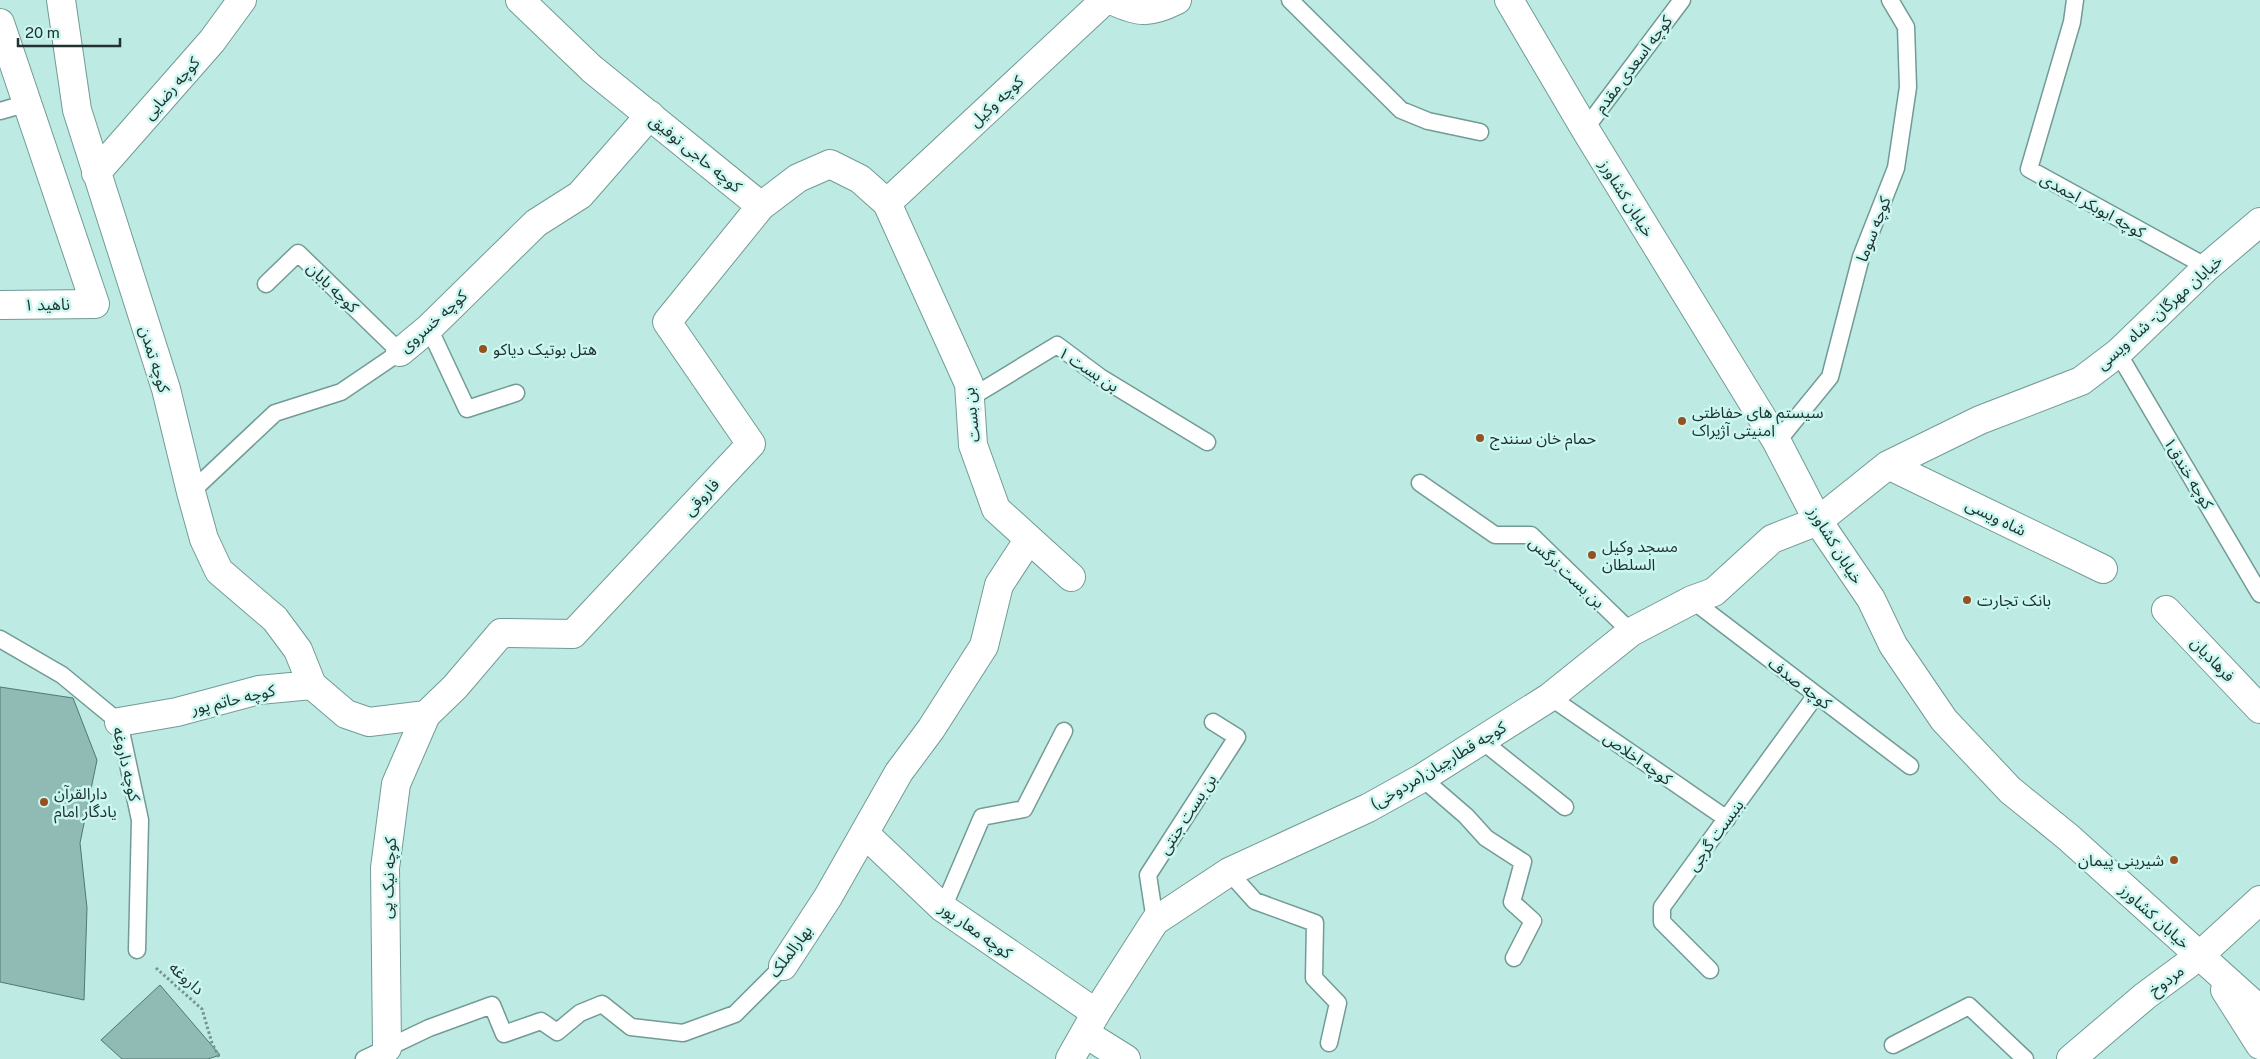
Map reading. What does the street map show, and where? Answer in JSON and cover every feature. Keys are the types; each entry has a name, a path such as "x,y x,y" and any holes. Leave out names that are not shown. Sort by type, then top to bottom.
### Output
{"street":[{"name":"کوچه تمدن","path":"61,0 77,110 166,389 204,539 219,571 275,619 298,650 312,685"},
{"name":"کوچه رضایی","path":"96,173 212,41 242,0"},
{"name":"کوچه حاجی توفیق","path":"520,0 592,69 761,206"},
{"name":"کوچه وکیل","path":"887,203 1105,0"},
{"path":"1111,0 1131,9 1156,10 1177,0"},
{"name":"خیابان کشاورز","path":"1509,0 1585,129 1778,442 1818,521 1871,599 1893,645 1944,720 2010,790 2068,837 2260,1010"},
{"path":"0,23 28,103"},
{"name":"ناهید ۱","path":"0,305 95,304 28,103"},
{"name":"کوچه خسروی","path":"400,352 429,328 536,222 580,195 650,115"},
{"path":"761,206 798,178 830,164 860,179 887,203"},
{"name":"بن بست","path":"887,203 970,384 973,445 996,509 1071,577"},
{"name":"فاروقی","path":"426,715 455,687 502,633 573,634 751,444 667,322 761,206"},
{"name":"خیابان مهرگان - شاه ویسی","path":"1818,521 1888,465 1980,420 2081,381 2118,353 2207,268 2260,222"},
{"name":"شاه ویسی","path":"1888,465 2103,569"},
{"name":"کوچه قطارچیان(مردوخی)","path":"1070,1059 1155,921 1229,872 1368,808 1422,778 1550,697 1631,632 1692,600 1714,592 1772,539 1818,521"},
{"name":"بهارالملک","path":"783,966 828,897 899,772 931,729 984,646 999,584 1029,539"},
{"name":"فرهادیان","path":"2166,610 2260,708"},
{"path":"312,685 346,714 369,722 426,715"},
{"name":"کوچه حاتم پور","path":"119,722 176,712 259,690 312,685"},
{"name":"کوچه نیک پی","path":"376,1053 385,868 396,784 426,715"},
{"name":"کوچه معار پور","path":"865,834 943,908 1091,1024 1126,1059"},
{"name":"مردوخ","path":"2071,1059 2145,996 2203,960 2260,900"},
{"path":"2203,960 2260,1046"}],"lane":[{"path":"1290,0 1400,110 1428,120 1480,132"},
{"name":"کوچه اسعدی مقدم","path":"1585,129 1682,0"},
{"name":"کوچه سوما","path":"1778,442 1830,377 1861,257 1896,168 1908,86 1906,27 1890,0"},
{"name":"کوچه ابوبکر احمدی","path":"2075,0 2072,22 2029,169 2207,268"},
{"path":"0,111 28,103"},
{"name":"کوچه بابان","path":"266,284 298,253 400,352"},
{"path":"429,328 467,409 516,393"},
{"name":"بن بست ۱","path":"970,398 1057,345 1100,376 1207,442"},
{"name":"کوچه خسروی","path":"191,492 275,413 341,392 400,352"},
{"name":"کوچه خندق۱","path":"2118,353 2260,594"},
{"name":"بن بست نرگس","path":"1420,484 1495,535 1531,535 1631,632"},
{"name":"کوچه صدف","path":"1692,600 1910,766"},
{"name":"کوچه داروغه","path":"0,639 62,675 119,722 140,820 137,950"},
{"name":"بنبست گرجی","path":"1710,970 1662,922 1662,907 1816,695"},
{"name":"کوچه اخلاص","path":"1550,697 1727,819"},
{"name":"بن بست جنتی","path":"1155,921 1148,875 1237,737 1213,722"},
{"path":"943,908 982,817 1024,809 1064,731"},
{"path":"1481,740 1565,807"},
{"path":"1422,778 1466,816 1486,838 1523,862 1512,902 1533,921 1514,958"},
{"path":"1229,872 1255,901 1315,923 1314,978 1338,1003 1329,1043"},
{"name":"بهارالملک","path":"376,1053 430,1028 492,1005 504,1034 541,1021 556,1032 580,1013 602,1004 631,1027 683,1032 735,1014 783,966"},
{"path":"1893,1045 1969,1006 2025,1059"},
{"path":"2250,1059 2260,1046"}],"path":[{"name":"داروغه","path":"137,950 202,1009 212,1043 220,1059"}],"building":[{"name":"دارالقرآن یادگار امام","path":"0,687 73,698 97,760 80,843 87,908 84,1000 0,982"},
{"path":"160,985 220,1055 208,1059 122,1059 101,1040"}],"place":[{"name":"هتل بوتیک دیاکو","path":"483,349"},
{"name":"سیستم های حفاظتی امنیتی آژیراک","path":"1682,421"},
{"name":"حمام خان سنندج","path":"1480,438"},
{"name":"مسجد وکیل السلطان","path":"1592,555"},
{"name":"بانک تجارت","path":"1967,600"},
{"name":"دارالقرآن یادگار امام","path":"44,802"},
{"name":"شیرینی پیمان","path":"2174,860"}]}
